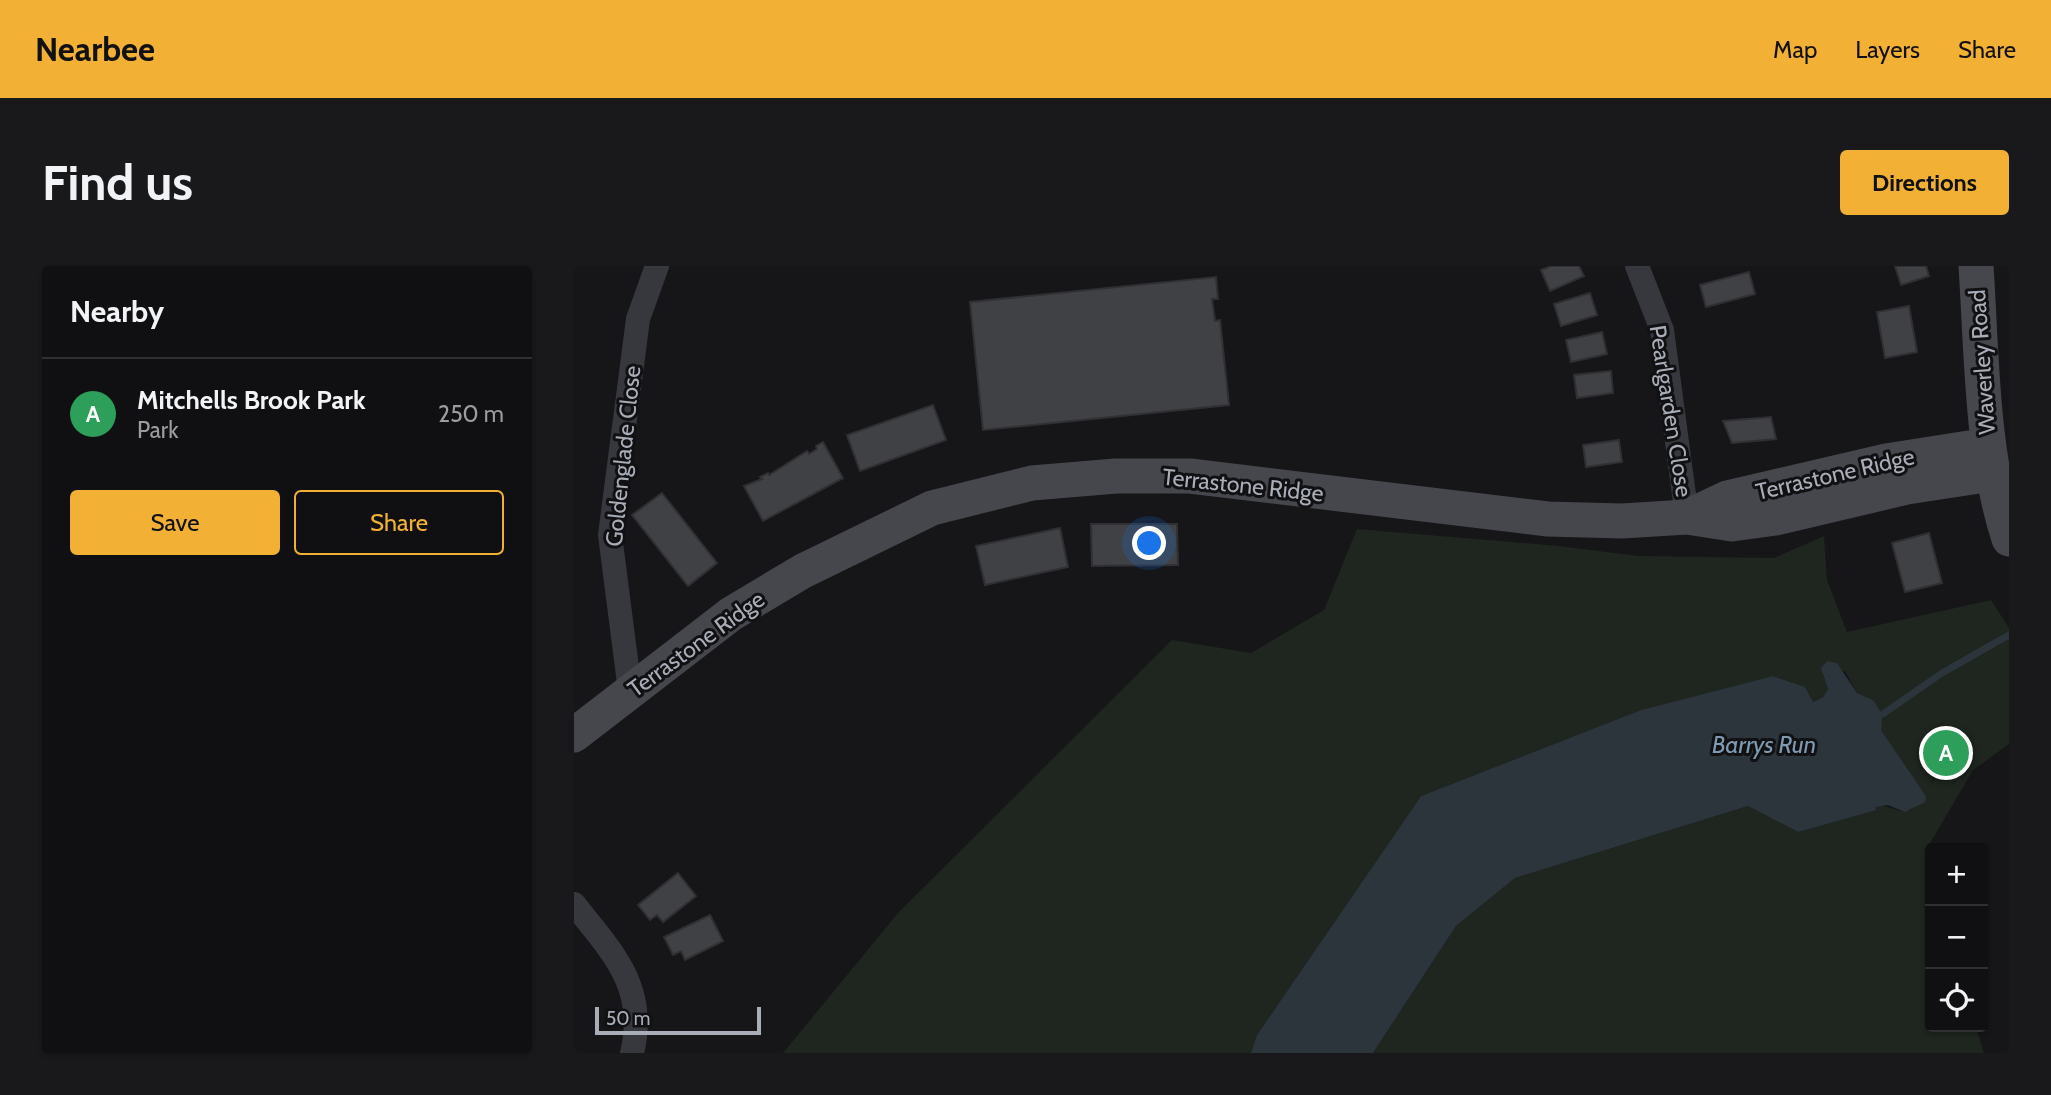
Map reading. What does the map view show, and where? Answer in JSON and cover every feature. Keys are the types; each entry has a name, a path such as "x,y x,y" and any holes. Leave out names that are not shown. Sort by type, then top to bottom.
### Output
{"street":[{"name":"Goldenglade Close","path":"630,691 610,535 638,319 657,266"},
{"name":"Pearlgarden Close","path":"1637,266 1662,330 1687,517"},
{"name":"Waverley Road","path":"1976,266 1990,460 2009,539"},
{"name":"Terrastone Ridge","path":"574,735 731,614 803,571 932,509 1032,483 1116,476 1191,476 1548,519 1622,521 1687,517 1727,498 1886,461 1990,460"},
{"path":"574,904 618,961 630,984 637,1020 632,1053"}],"shaded area":[{"path":"1357,529 1558,546 1639,556 1774,558 1824,536 1827,580 1847,632 1991,600 2009,628 2009,744 1973,770 1930,843 1925,843 1925,1032 1978,1032 1984,1053 1373,1053 1456,926 1515,878 1748,806 1798,832 1880,805 1901,811 1911,810 1926,796 1881,730 1873,700 1857,693 1845,671 1823,674 1828,689 1823,697 1812,702 1805,687 1773,676 1641,710 1421,796 1257,1035 1251,1053 783,1053 898,913 1172,640 1251,653 1324,610"}],"water":[{"name":"Barrys Run","path":"1827,661 1837,663 1857,693 1873,700 1882,714 1881,730 1926,796 1925,802 1905,812 1888,805 1875,807 1876,810 1798,832 1748,806 1515,878 1456,926 1373,1053 1251,1053 1257,1035 1421,796 1641,710 1773,676 1805,687 1813,702 1823,697 1828,689 1821,668"}],"building":[{"path":"1551,266 1579,266 1584,276 1550,291 1541,270"},
{"path":"1895,266 1926,266 1929,276 1901,285"},
{"path":"1749,272 1755,294 1706,307 1700,285"},
{"path":"1216,277 1218,299 1212,299 1215,321 1220,320 1229,405 983,430 970,302"},
{"path":"1590,293 1597,315 1561,326 1554,304"},
{"path":"1909,306 1917,352 1885,358 1877,312"},
{"path":"1602,332 1607,354 1571,362 1566,340"},
{"path":"1611,371 1613,393 1577,398 1574,375"},
{"path":"933,405 946,440 860,471 847,435"},
{"path":"1771,417 1776,439 1732,443 1723,421"},
{"path":"1619,440 1622,462 1586,467 1583,445"},
{"path":"823,442 843,478 763,521 744,486 762,479 760,477 768,473 769,475 807,451 809,454"},
{"path":"662,493 717,563 688,586 632,515"},
{"path":"1091,524 1177,524 1178,565 1092,566"},
{"path":"1060,528 1068,567 985,585 976,546"},
{"path":"1929,533 1942,583 1905,592 1892,543"},
{"path":"678,873 696,896 663,922 657,915 650,920 638,905"},
{"path":"710,915 723,941 685,960 681,951 673,955 664,937"}],"waterway":[{"name":"Barrys Run","path":"1883,714 1942,673 2009,635"}],"place":[{"name":"Mitchells Brook Park","path":"1946,753"}]}
